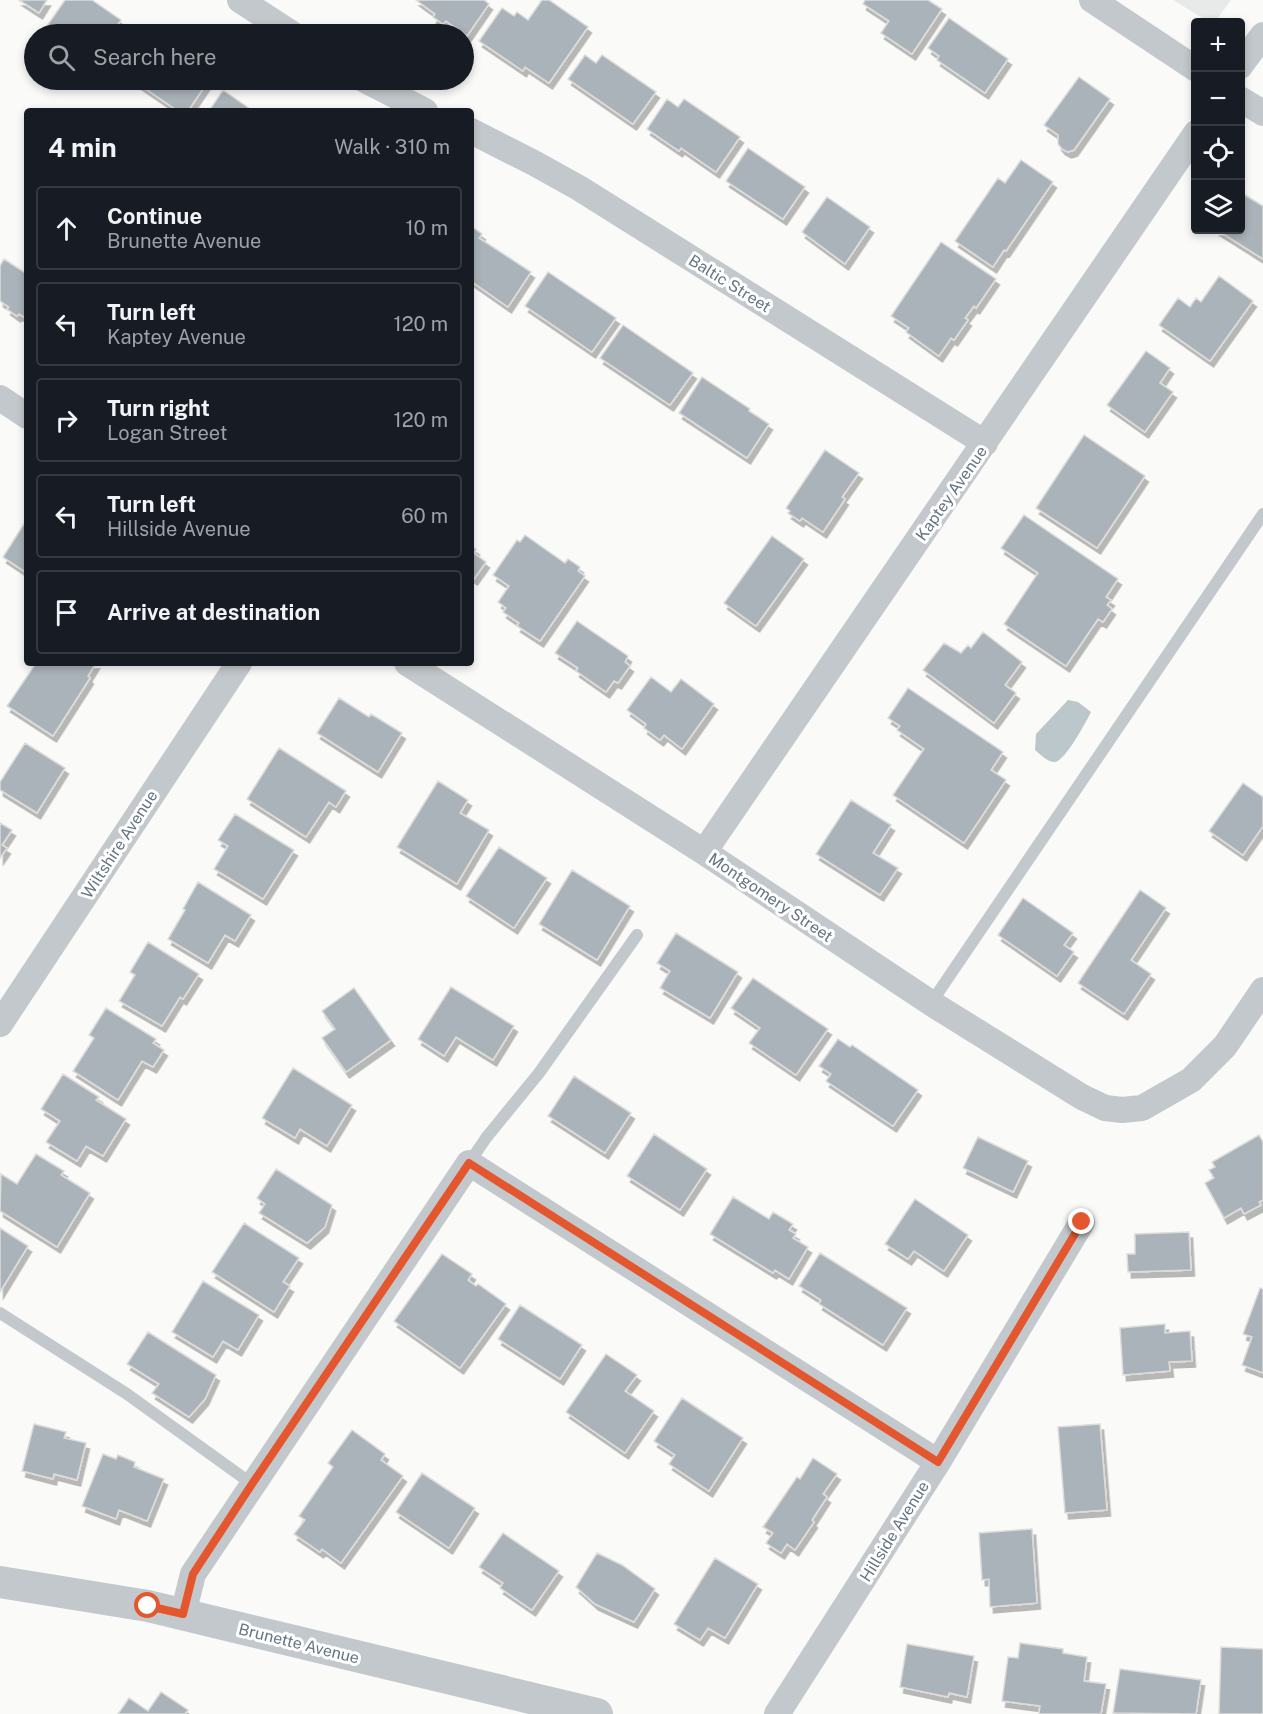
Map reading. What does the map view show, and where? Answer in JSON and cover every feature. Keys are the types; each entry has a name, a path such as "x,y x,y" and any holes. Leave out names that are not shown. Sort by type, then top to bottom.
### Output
{"street":[{"path":"240,0 277,24"},
{"path":"1092,0 1191,66"},
{"path":"1245,59 1263,34"},
{"path":"384,90 419,108"},
{"path":"1245,102 1263,113"},
{"name":"Baltic Street","path":"474,133 579,189 985,444"},
{"name":"Kaptey Avenue","path":"704,852 1191,140"},
{"path":"0,398 24,414"},
{"name":"Wiltshire Avenue","path":"0,1024 237,666"},
{"name":"Montgomery Street","path":"412,666 704,852 931,1003 1082,1097 1104,1108 1122,1110 1142,1108 1191,1080 1225,1046 1263,990"},
{"path":"183,1614 193,1574 469,1163 938,1462"},
{"name":"Hillside Avenue","path":"777,1714 938,1462 1082,1222"},
{"name":"Brunette Avenue","path":"0,1582 148,1606 597,1714"}],"lane":[{"path":"931,1003 1263,514"},
{"path":"469,1163 486,1138 539,1073 637,935"},
{"path":"0,1313 127,1394 252,1484"}],"shaded area":[{"path":"1173,0 1231,0 1218,18 1202,18"},
{"path":"1068,700 1078,702 1091,712 1064,755 1052,762 1035,750 1036,734"}],"building":[{"path":"19,0 47,0 39,13"},
{"path":"65,0 92,0 121,20 118,24 48,24"},
{"path":"416,0 484,0 489,4 474,26 474,24 450,24 446,21 443,24 433,17 435,14"},
{"path":"542,0 549,0 588,27 549,83 525,67 523,71 479,41 502,8 514,16 517,12 528,20"},
{"path":"865,0 928,0 942,9 912,54 881,33 889,21 863,4"},
{"path":"949,18 1008,59 985,93 937,60 939,56 928,48"},
{"path":"585,55 596,63 602,55 656,92 633,124 568,79"},
{"path":"1079,77 1110,99 1074,150 1068,152 1058,144 1058,135 1044,125"},
{"path":"148,90 202,90 190,108 174,108"},
{"path":"223,90 249,108 211,108"},
{"path":"667,99 678,107 684,99 740,137 716,172 681,148 679,151 647,129"},
{"path":"748,148 805,187 783,219 726,181"},
{"path":"1021,160 1053,182 993,267 955,241 998,178 1005,183"},
{"path":"1245,195 1263,206 1263,259 1223,234 1245,234"},
{"path":"827,197 870,227 845,264 802,232"},
{"path":"474,228 482,234 479,238 531,272 508,307 474,283"},
{"path":"941,242 996,279 976,308 974,306 965,318 968,320 954,340 951,338 939,356 906,332 909,328 891,316"},
{"path":"4,259 24,272 24,317 19,314 17,316 0,301 0,266"},
{"path":"548,272 616,318 592,352 525,306"},
{"path":"1219,276 1253,301 1210,361 1159,325 1178,298 1190,307 1196,298 1201,302"},
{"path":"623,325 693,373 670,405 600,358"},
{"path":"1146,351 1170,368 1160,383 1173,392 1145,432 1107,405"},
{"path":"702,377 769,424 747,458 679,413"},
{"path":"1084,435 1145,476 1097,548 1036,508"},
{"path":"825,450 859,473 842,497 845,499 823,532 802,518 800,521 788,513 790,511 786,508"},
{"path":"1024,515 1118,579 1106,597 1111,600 1107,605 1112,609 1103,622 1098,619 1066,666 1004,624 1038,573 1001,548"},
{"path":"24,524 24,571 3,557"},
{"path":"525,535 565,563 568,559 580,567 578,571 585,576 540,641 517,626 519,623 503,612 506,608 498,602 509,586 493,575 517,540 520,542"},
{"path":"772,536 804,559 756,626 724,603"},
{"path":"474,553 486,562 474,579"},
{"path":"577,621 628,656 625,662 630,666 618,683 614,681 606,692 576,671 578,668 555,653"},
{"path":"983,632 1022,662 1005,685 1016,693 994,723 923,670 944,643 961,653 968,645 971,648"},
{"path":"34,666 94,666 88,676 90,678 53,736 7,706"},
{"path":"651,677 671,692 681,679 714,704 682,749 664,735 660,740 644,728 646,724 627,710"},
{"path":"908,688 1003,752 991,770 1006,780 964,843 893,795 924,749 897,730 900,726 888,718"},
{"path":"339,698 369,717 371,714 402,733 378,772 317,733"},
{"path":"25,743 65,768 37,813 0,790 0,782"},
{"path":"279,748 346,791 336,807 329,802 306,837 247,799"},
{"path":"438,781 468,800 460,813 489,830 457,884 397,847"},
{"path":"1243,783 1263,797 1263,826 1243,855 1209,831"},
{"path":"851,800 891,825 873,853 898,868 880,895 816,854"},
{"path":"235,814 294,850 263,899 214,869 228,846 218,840"},
{"path":"0,823 12,830 2,845 7,848 0,858"},
{"path":"499,847 547,878 514,928 466,896"},
{"path":"572,870 630,906 597,960 539,924"},
{"path":"198,882 251,915 235,941 225,935 208,963 168,939"},
{"path":"1140,890 1166,908 1131,960 1151,974 1124,1014 1078,983"},
{"path":"1023,898 1073,933 1064,945 1074,952 1057,976 998,935"},
{"path":"676,933 738,972 710,1018 660,988 670,971 657,963"},
{"path":"148,942 199,974 183,999 180,997 162,1026 119,1001 135,975 130,972"},
{"path":"753,978 828,1029 796,1075 749,1043 760,1028 731,1008"},
{"path":"451,987 514,1026 493,1060 456,1037 444,1056 418,1039"},
{"path":"354,988 391,1040 346,1072 322,1038 335,1029 322,1011"},
{"path":"106,1008 156,1039 153,1043 164,1050 153,1067 142,1061 118,1100 73,1071 94,1038 89,1035"},
{"path":"838,1039 850,1047 852,1045 918,1090 893,1126 826,1081 831,1074 819,1066"},
{"path":"293,1068 352,1105 327,1146 300,1129 295,1138 262,1118"},
{"path":"63,1074 99,1097 96,1100 126,1119 103,1156 86,1146 77,1161 46,1142 60,1121 41,1109"},
{"path":"574,1076 631,1113 605,1153 548,1116"},
{"path":"654,1134 707,1169 680,1210 627,1176"},
{"path":"1259,1135 1263,1142 1263,1200 1259,1202 1261,1205 1244,1214 1241,1208 1224,1218 1205,1183 1214,1178 1209,1170 1215,1167 1212,1162"},
{"path":"978,1137 1028,1161 1013,1192 963,1168"},
{"path":"36,1154 64,1171 61,1175 90,1193 57,1247 0,1211 1,1174 17,1184"},
{"path":"276,1169 332,1205 325,1227 307,1243 259,1213 265,1204 257,1198"},
{"path":"733,1197 769,1219 773,1212 793,1224 789,1230 796,1234 793,1238 808,1247 789,1279 775,1270 773,1273 710,1234"},
{"path":"915,1199 968,1235 944,1271 914,1251 908,1259 885,1244"},
{"path":"244,1223 299,1258 283,1282 290,1286 274,1312 212,1272"},
{"path":"0,1228 28,1246 0,1292"},
{"path":"1189,1232 1191,1270 1128,1272 1127,1254 1135,1254 1135,1234"},
{"path":"820,1253 907,1308 883,1345 819,1304 821,1300 799,1286"},
{"path":"442,1254 472,1274 468,1280 476,1286 478,1284 506,1304 460,1368 394,1321"},
{"path":"203,1281 259,1315 238,1350 223,1341 213,1357 172,1332"},
{"path":"1260,1288 1263,1289 1263,1373 1242,1365 1252,1337 1243,1334"},
{"path":"520,1305 582,1345 560,1379 498,1339"},
{"path":"1165,1324 1165,1333 1190,1331 1192,1361 1169,1362 1170,1371 1123,1375 1120,1328"},
{"path":"148,1332 216,1375 205,1399 189,1417 152,1393 159,1384 127,1364"},
{"path":"606,1354 637,1375 625,1391 654,1411 625,1453 566,1412"},
{"path":"682,1398 743,1438 709,1491 669,1464 675,1455 654,1441"},
{"path":"34,1424 66,1432 64,1438 86,1443 77,1480 54,1474 53,1479 22,1471"},
{"path":"1100,1424 1107,1510 1065,1513 1058,1427"},
{"path":"352,1430 385,1454 381,1460 403,1476 341,1563 322,1549 320,1552 294,1534 305,1520 299,1516 333,1467 328,1463"},
{"path":"103,1454 116,1459 118,1455 135,1462 134,1467 164,1479 147,1521 119,1510 116,1519 82,1506"},
{"path":"813,1458 837,1474 823,1494 827,1497 812,1520 814,1522 795,1550 787,1544 781,1553 766,1543 773,1533 763,1527 797,1477 800,1479"},
{"path":"422,1473 475,1508 449,1548 396,1512"},
{"path":"1032,1529 1037,1603 990,1607 989,1579 982,1580 979,1533"},
{"path":"503,1533 559,1571 532,1610 500,1588 503,1583 479,1567"},
{"path":"597,1553 622,1565 655,1589 634,1622 595,1604 576,1587"},
{"path":"715,1558 758,1584 725,1638 708,1628 700,1640 674,1624"},
{"path":"1020,1643 1063,1649 1063,1653 1087,1657 1084,1681 1106,1684 1101,1714 1039,1714 1040,1706 1002,1701 1008,1657 1018,1658"},
{"path":"907,1644 974,1656 967,1697 949,1693 948,1697 900,1687"},
{"path":"1221,1647 1263,1649 1263,1714 1219,1714"},
{"path":"1120,1669 1201,1680 1196,1714 1113,1713"},
{"path":"161,1692 188,1710 185,1714 118,1714 129,1698 148,1711"}],"route":[{"path":"148,1606 183,1614 193,1574 469,1163 938,1462 1082,1222"}]}
